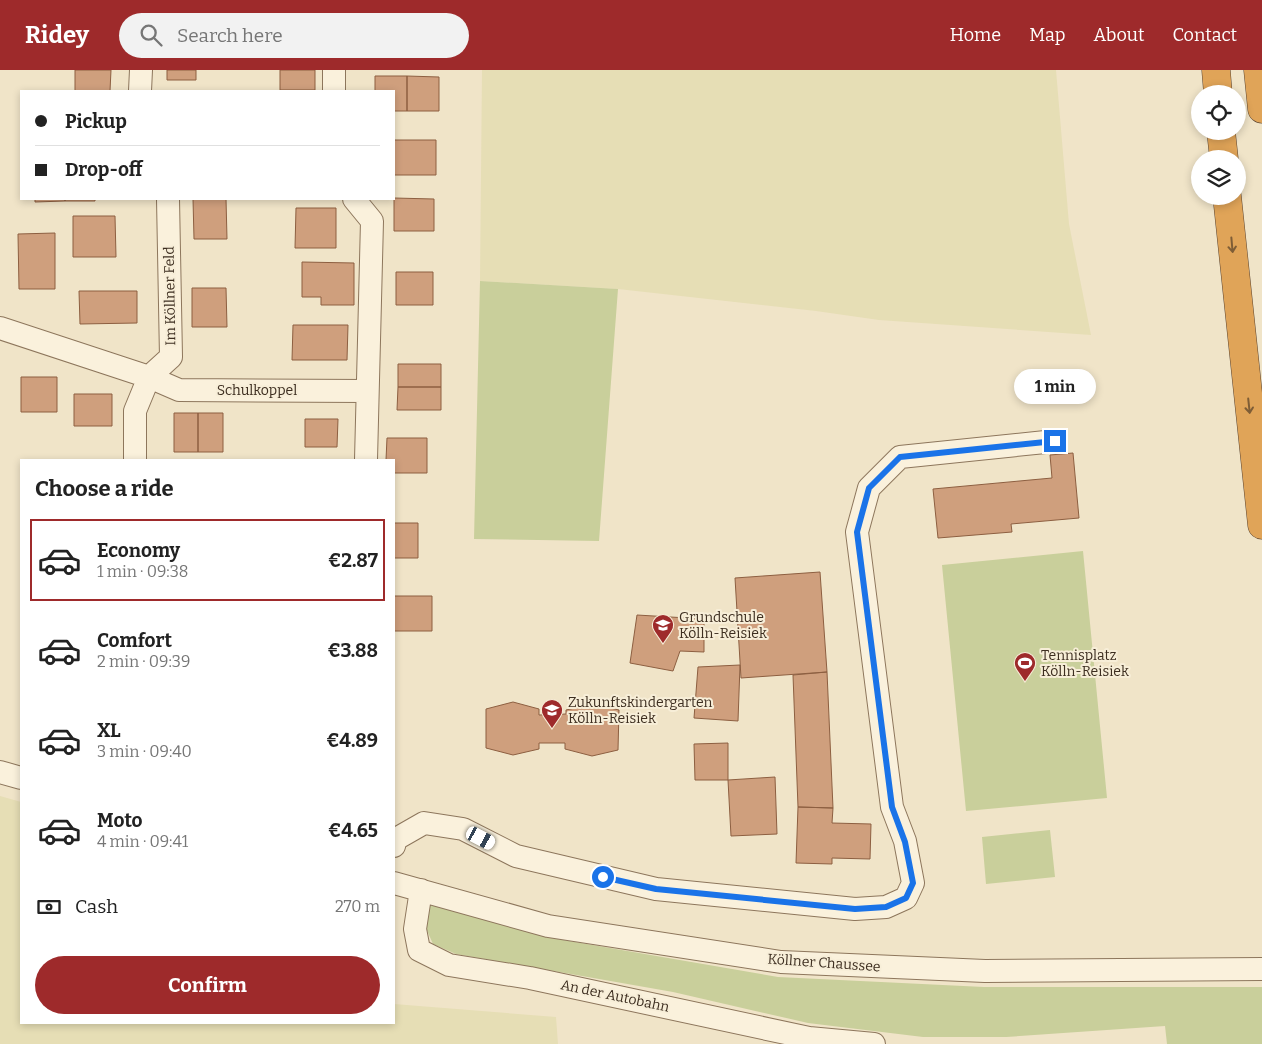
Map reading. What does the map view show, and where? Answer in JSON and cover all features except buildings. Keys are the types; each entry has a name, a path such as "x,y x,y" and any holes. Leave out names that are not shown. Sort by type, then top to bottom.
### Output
{"highway":[{"path":"1216,70 1217,85"},
{"path":"1258,70 1262,109"},
{"path":"1228,205 1262,525"}],"street":[{"path":"140,90 141,70"},
{"path":"334,70 334,90"},
{"name":"Im Köllner Feld","path":"149,377 171,357 168,200"},
{"path":"355,200 372,221 366,459"},
{"path":"0,328 149,377 135,411 135,459"},
{"name":"Schulkoppel","path":"149,377 179,390 367,391"},
{"path":"395,842 396,839 424,823 463,829 516,856 656,889 855,909 886,907 906,898 913,883 905,842 892,807 857,532 869,488 900,457 1055,441"},
{"path":"0,772 20,778"},
{"name":"Köllner Chaussee","path":"395,883 548,926 781,962 985,971 1257,969"},
{"name":"An der Autobahn","path":"421,890 415,929 419,950 449,965 530,978 809,1038 874,1044"}],"shaded area":[{"path":"482,70 1056,70 1069,224 1091,335 879,320 816,311 618,289 480,281"},
{"path":"0,796 20,802 20,1024 395,1024 395,1004 556,1017 558,1044 0,1044"}],"green space":[{"path":"480,281 618,289 599,541 474,539"},
{"name":"Tennisplatz Kölln-Reisiek","path":"1083,551 1107,798 966,811 942,565"},
{"path":"1050,830 1055,877 986,884 982,837"},
{"path":"427,904 546,937 778,977 984,987 1262,987 1262,1044 1167,1044 1165,1026 1006,1037 923,1037 808,1023 673,992 456,954 433,944 425,926"}],"place":[{"name":"Grundschule Kölln-Reisiek","path":"663,644"},
{"name":"Tennisplatz Kölln-Reisiek","path":"1025,682"},
{"name":"Zukunftskindergarten Kölln-Reisiek","path":"552,729"}],"route":[{"path":"603,877 656,889 855,909 886,907 906,898 913,883 905,842 892,807 857,532 869,488 900,457 1055,441"}]}
